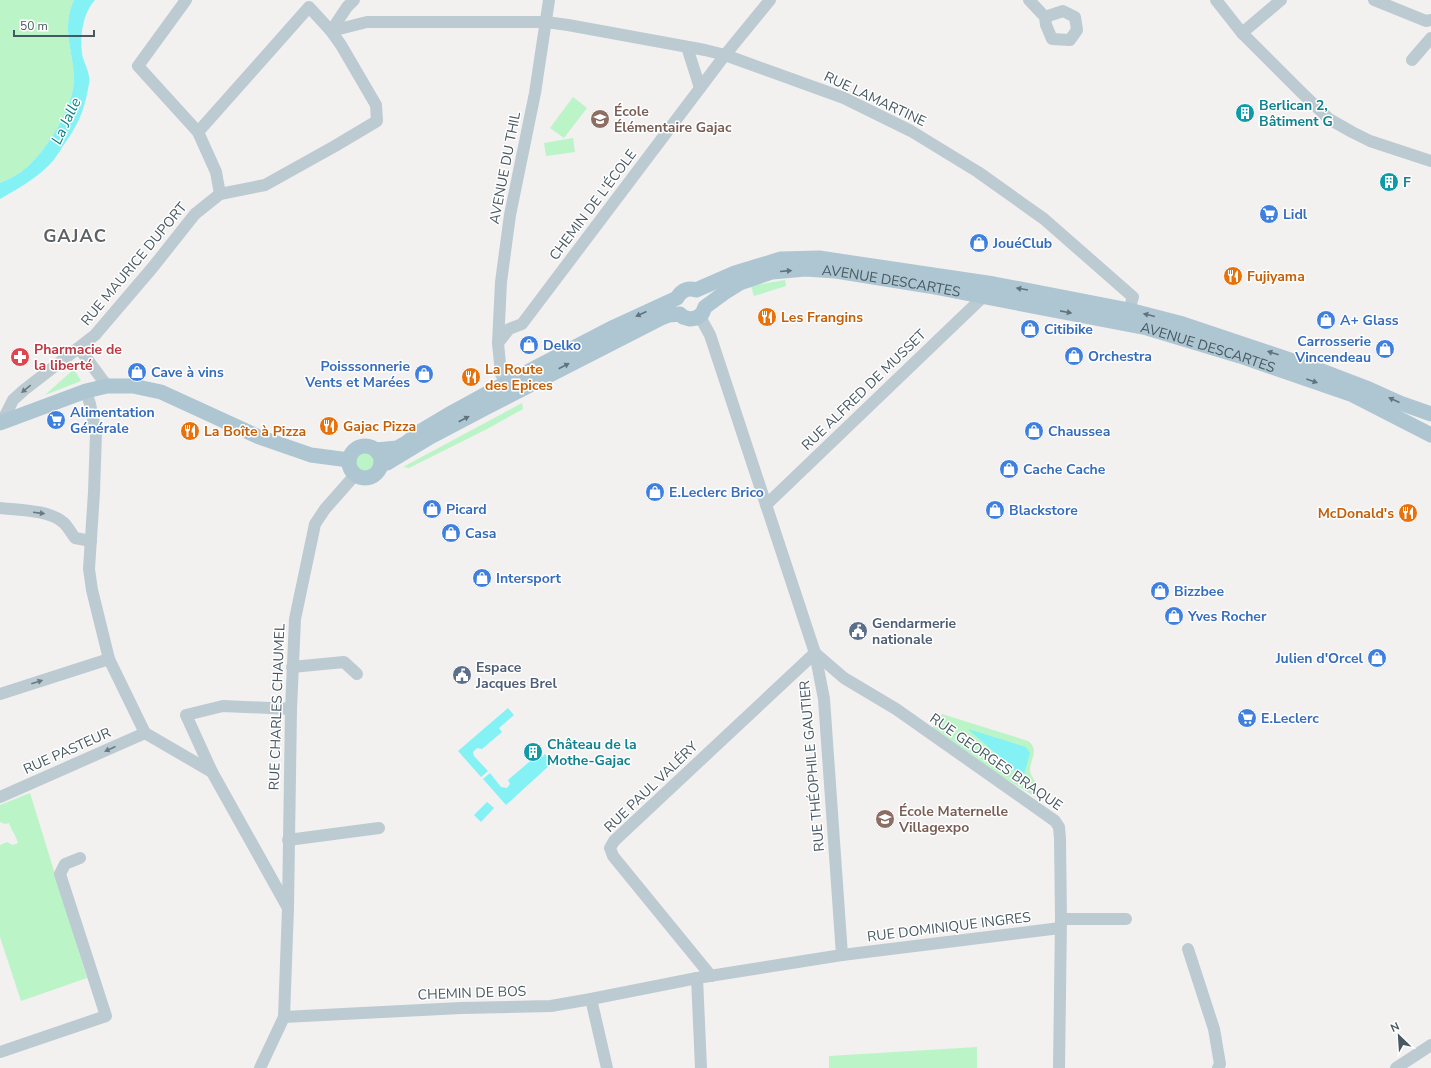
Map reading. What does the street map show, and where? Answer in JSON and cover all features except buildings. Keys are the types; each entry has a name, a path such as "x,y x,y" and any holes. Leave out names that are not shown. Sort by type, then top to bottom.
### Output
{"main road":[{"name":"AVENUE DESCARTES","path":"381,465 387,463 508,389 614,327 677,298 679,293 692,288 696,290 735,273 781,259 819,258 994,284 1129,310 1183,324 1282,356 1431,414"},
{"name":"AVENUE DESCARTES","path":"376,450 397,448 406,444 427,427 661,318 669,315 680,314 683,317 690,319 696,318 702,311 724,293 740,283 772,272 806,269 836,271 984,296 1147,328 1240,356 1353,395 1431,435"},
{"path":"696,290 703,295 706,301 702,311"},
{"path":"677,298 676,306 680,314"},
{"path":"1,422 86,391 108,386 133,386 161,392 267,440 311,455 349,460"},
{"path":"362,446 369,446 376,450 380,457 381,465 377,473 370,477 361,478 355,475 350,469 349,460 352,452 362,446"}],"street":[{"path":"186,0 138,66 198,132 216,172 220,194"},
{"path":"331,31 347,7 354,0"},
{"name":"AVENUE DU THIL","path":"498,343 501,282 510,215 535,93 549,0"},
{"name":"CHEMIN DE L'ÉCOLE","path":"498,343 509,329 522,324 725,55 770,0"},
{"path":"1029,0 1045,17"},
{"path":"1216,0 1242,33 1330,119 1352,132 1370,140 1431,160"},
{"path":"1242,33 1281,0"},
{"path":"1374,0 1426,21 1431,20"},
{"path":"198,132 307,4 331,31"},
{"path":"331,31 367,22 546,22"},
{"name":"RUE LAMARTINE","path":"546,22 725,55 844,98 911,131 978,172 1044,219 1133,297 1129,310"},
{"name":"RUE MAURICE DUPORT","path":"1,422 13,400 95,335 153,267 195,214 220,194 265,185 377,121 376,105 341,45 331,31"},
{"path":"1412,60 1431,38"},
{"path":"687,47 700,88"},
{"name":"RUE ALFRED DE MUSSET","path":"766,505 984,296"},
{"name":"RUE THÉOPHILE GAUTIER","path":"702,311 814,653 824,698 842,955"},
{"path":"498,343 501,374 508,389"},
{"path":"79,348 108,386"},
{"path":"86,391 96,433 89,570 92,590 109,659 145,733 212,772"},
{"name":"RUE CHARLES CHAUMEL","path":"284,1017 288,908 292,667 295,619 315,524 325,509 355,475"},
{"path":"0,508 49,515 64,523 75,538 91,541"},
{"name":"RUE GEORGES BRAQUE","path":"814,653 844,678 896,709 1055,821 1059,827 1059,1068"},
{"name":"RUE PAUL VALÉRY","path":"711,976 613,856 610,848 614,841 814,653"},
{"path":"0,694 109,659"},
{"path":"292,667 344,662 357,674"},
{"path":"288,908 212,772 186,715 223,706 291,709"},
{"name":"RUE PASTEUR","path":"0,797 145,733"},
{"path":"288,840 379,828"},
{"path":"0,1052 106,1016 60,874 65,864 80,858"},
{"name":"RUE DOMINIQUE INGRES","path":"842,955 1060,923 1126,919"},
{"path":"1188,949 1214,1029 1220,1064 1218,1068"},
{"path":"607,1068 591,999 696,978 842,955"},
{"path":"696,978 701,1068"},
{"name":"CHEMIN DE BOS","path":"284,1017 461,1008 551,1006 591,999"},
{"path":"260,1068 284,1017"},
{"path":"1396,1068 1431,1046"}],"green space":[{"path":"0,0 74,0 70,10 68,29 74,78 73,89 64,116 48,143 30,165 11,178 0,183"},
{"path":"573,97 587,108 564,138 550,128"},
{"path":"573,138 575,152 546,156 544,143"},
{"path":"785,280 786,286 754,296 751,286"},
{"path":"74,369 81,381 45,395"},
{"path":"522,403 523,409 487,429 409,468 403,467"},
{"path":"365,453 371,456 374,462 371,468 365,471 359,468 356,462 359,456"},
{"path":"942,714 1028,741 1032,744 1034,755 1030,770 1036,784 1037,798 929,732"},
{"path":"30,793 87,978 21,1001 0,937 0,845 7,842 13,845 18,843 9,823 5,824 0,822 0,805"},
{"path":"977,1047 977,1068 829,1068 829,1056"}],"water":[{"name":"La Jalle","path":"74,0 95,0 87,12 84,20 81,43 83,58 89,80 81,115 71,134 49,166 30,181 0,199 0,183 21,172 30,165 48,143 64,116 73,89 74,78 68,20"},
{"path":"508,708 514,715 499,728 502,732 482,749 477,748 473,752 474,756 488,771 481,777 458,751"},
{"path":"968,729 1026,747 1030,753 1024,775 1020,775"},
{"path":"545,754 552,763 506,805 483,779 490,773 501,787 507,788 510,784 508,780 536,756 542,757"},
{"path":"487,802 494,808 481,822 474,815"}],"place":[{"name":"Berlican 2, Bâtiment G","path":"1245,113"},
{"name":"École Élémentaire Gajac","path":"600,119"},
{"name":"F","path":"1389,182"},
{"name":"Lidl","path":"1269,214"},
{"name":"JouéClub","path":"979,243"},
{"name":"Fujiyama","path":"1233,276"},
{"name":"Les Frangins","path":"767,317"},
{"name":"A+ Glass","path":"1326,320"},
{"name":"Citibike","path":"1030,329"},
{"name":"Delko","path":"529,345"},
{"name":"Carrosserie Vincendeau","path":"1385,349"},
{"name":"Orchestra","path":"1074,356"},
{"name":"Pharmacie de la liberté","path":"20,357"},
{"name":"Cave à vins","path":"137,372"},
{"name":"Poisssonnerie Vents et Marées","path":"424,374"},
{"name":"La Route des Epices","path":"471,377"},
{"name":"Alimentation Générale","path":"56,420"},
{"name":"Gajac Pizza","path":"329,426"},
{"name":"La Boîte à Pizza","path":"190,431"},
{"name":"Chaussea","path":"1034,431"},
{"name":"Cache Cache","path":"1009,469"},
{"name":"E.Leclerc Brico","path":"655,492"},
{"name":"Picard","path":"432,509"},
{"name":"Blackstore","path":"995,510"},
{"name":"McDonald's","path":"1408,513"},
{"name":"Casa","path":"451,533"},
{"name":"Intersport","path":"482,578"},
{"name":"Bizzbee","path":"1160,591"},
{"name":"Yves Rocher","path":"1174,616"},
{"name":"Gendarmerie nationale","path":"858,631"},
{"name":"Julien d'Orcel","path":"1377,658"},
{"name":"Espace Jacques Brel","path":"462,675"},
{"name":"E.Leclerc","path":"1247,718"},
{"name":"Château de la Mothe-Gajac","path":"533,752"},
{"name":"École Maternelle Villagexpo","path":"885,819"}],"district":[{"name":"GAJAC","path":"75,236"}]}
